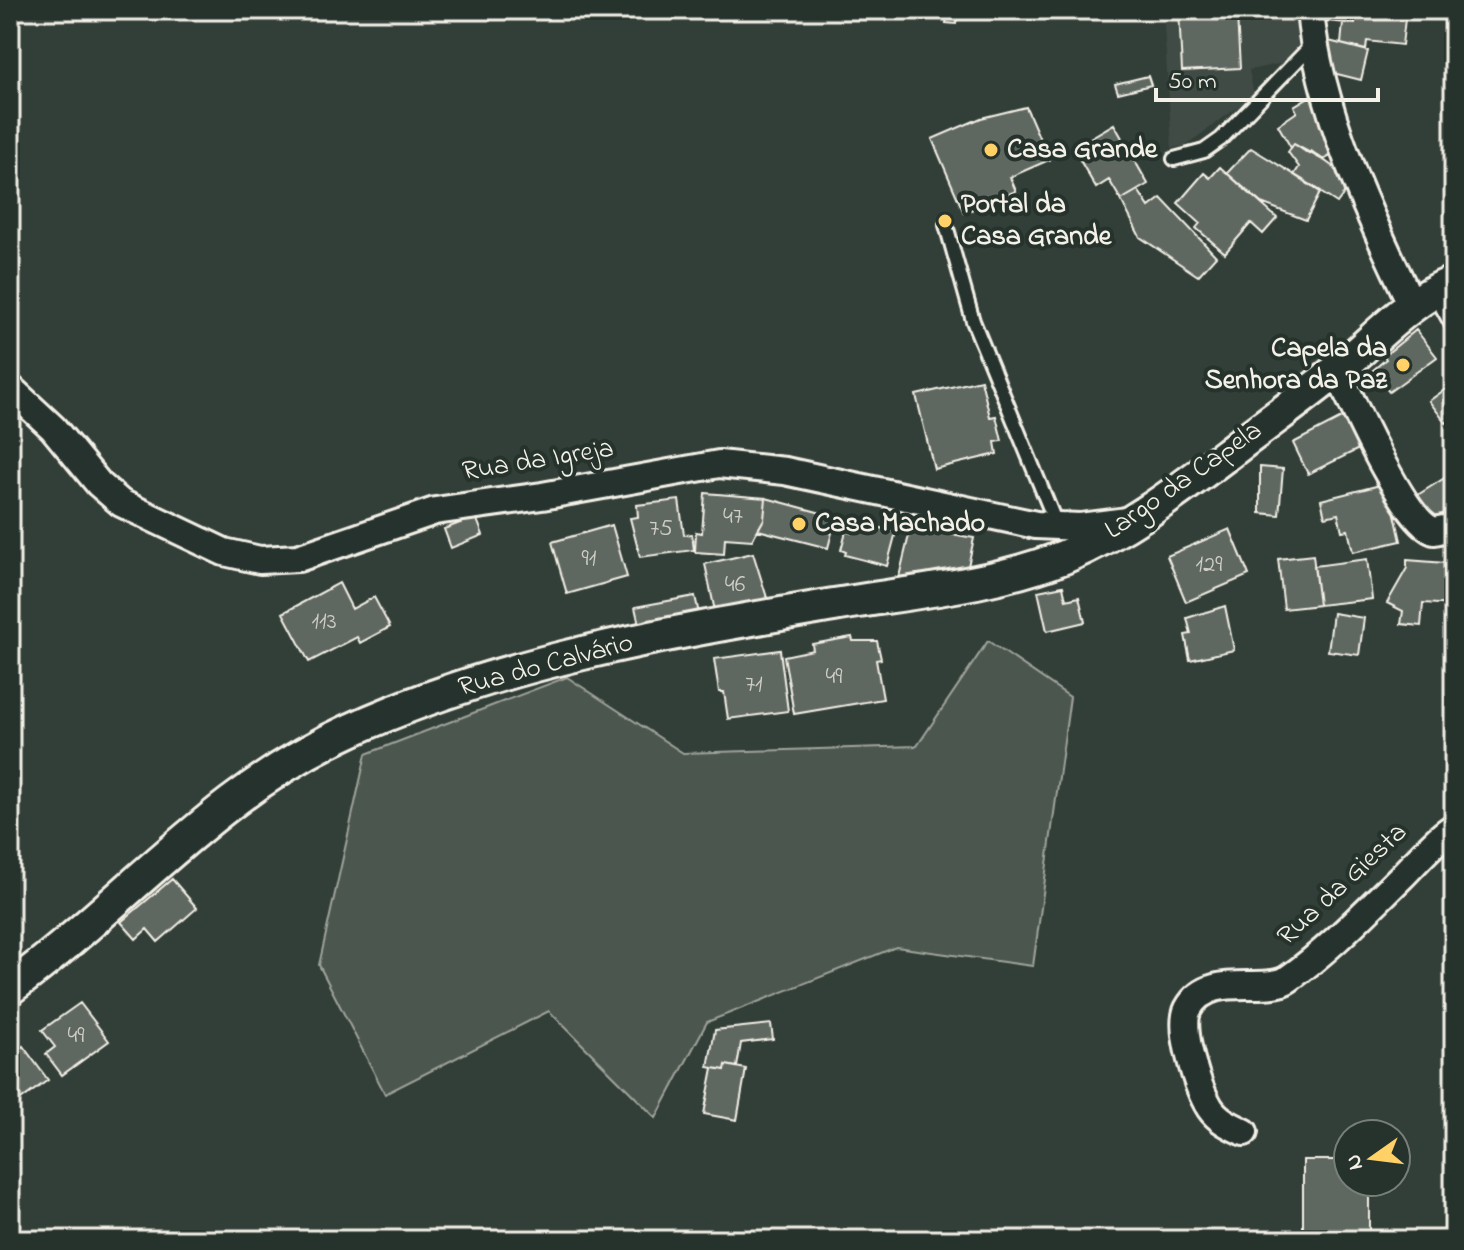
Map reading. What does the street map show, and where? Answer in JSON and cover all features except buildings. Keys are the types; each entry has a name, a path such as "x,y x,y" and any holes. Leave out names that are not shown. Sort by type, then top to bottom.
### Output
{"street":[{"path":"1310,10 1313,44 1360,197 1433,293"},
{"name":"Largo da Capela","path":"968,582 1043,564 1138,519 1337,370 1433,293"},
{"path":"1337,370 1369,438 1416,519 1434,531 1454,527"},
{"name":"Rua da Igreja","path":"10,388 53,428 99,484 121,503 202,543 242,558 298,558 435,511 542,496 719,464 765,467 1057,528 1138,519"},
{"name":"Rua do Calvário","path":"10,988 79,933 164,855 226,804 309,750 414,704 573,655 666,635 968,582"},
{"name":"Rua da Giesta","path":"1244,1132 1219,1119 1206,1100 1188,1046 1185,1025 1188,1009 1199,997 1221,986 1280,984 1324,953 1454,827"}],"lane":[{"path":"1174,159 1204,151 1221,139 1313,44"},
{"path":"946,225 973,321 1057,528"},
{"path":"1433,293 1454,329"}],"shaded area":[{"path":"1163,10 1296,10 1298,60 1249,70 1254,95 1185,146 1172,148"},
{"path":"988,641 1070,697 1033,966 896,947 707,1022 656,1118 549,1011 385,1094 319,965 366,754 567,677 683,753 917,746"}],"place":[{"name":"Casa Grande","path":"991,150"},
{"name":"Portal da Casa Grande","path":"945,221"},
{"name":"Capela da Senhora da Paz","path":"1403,365"},
{"name":"Casa Machado","path":"799,524"}]}
